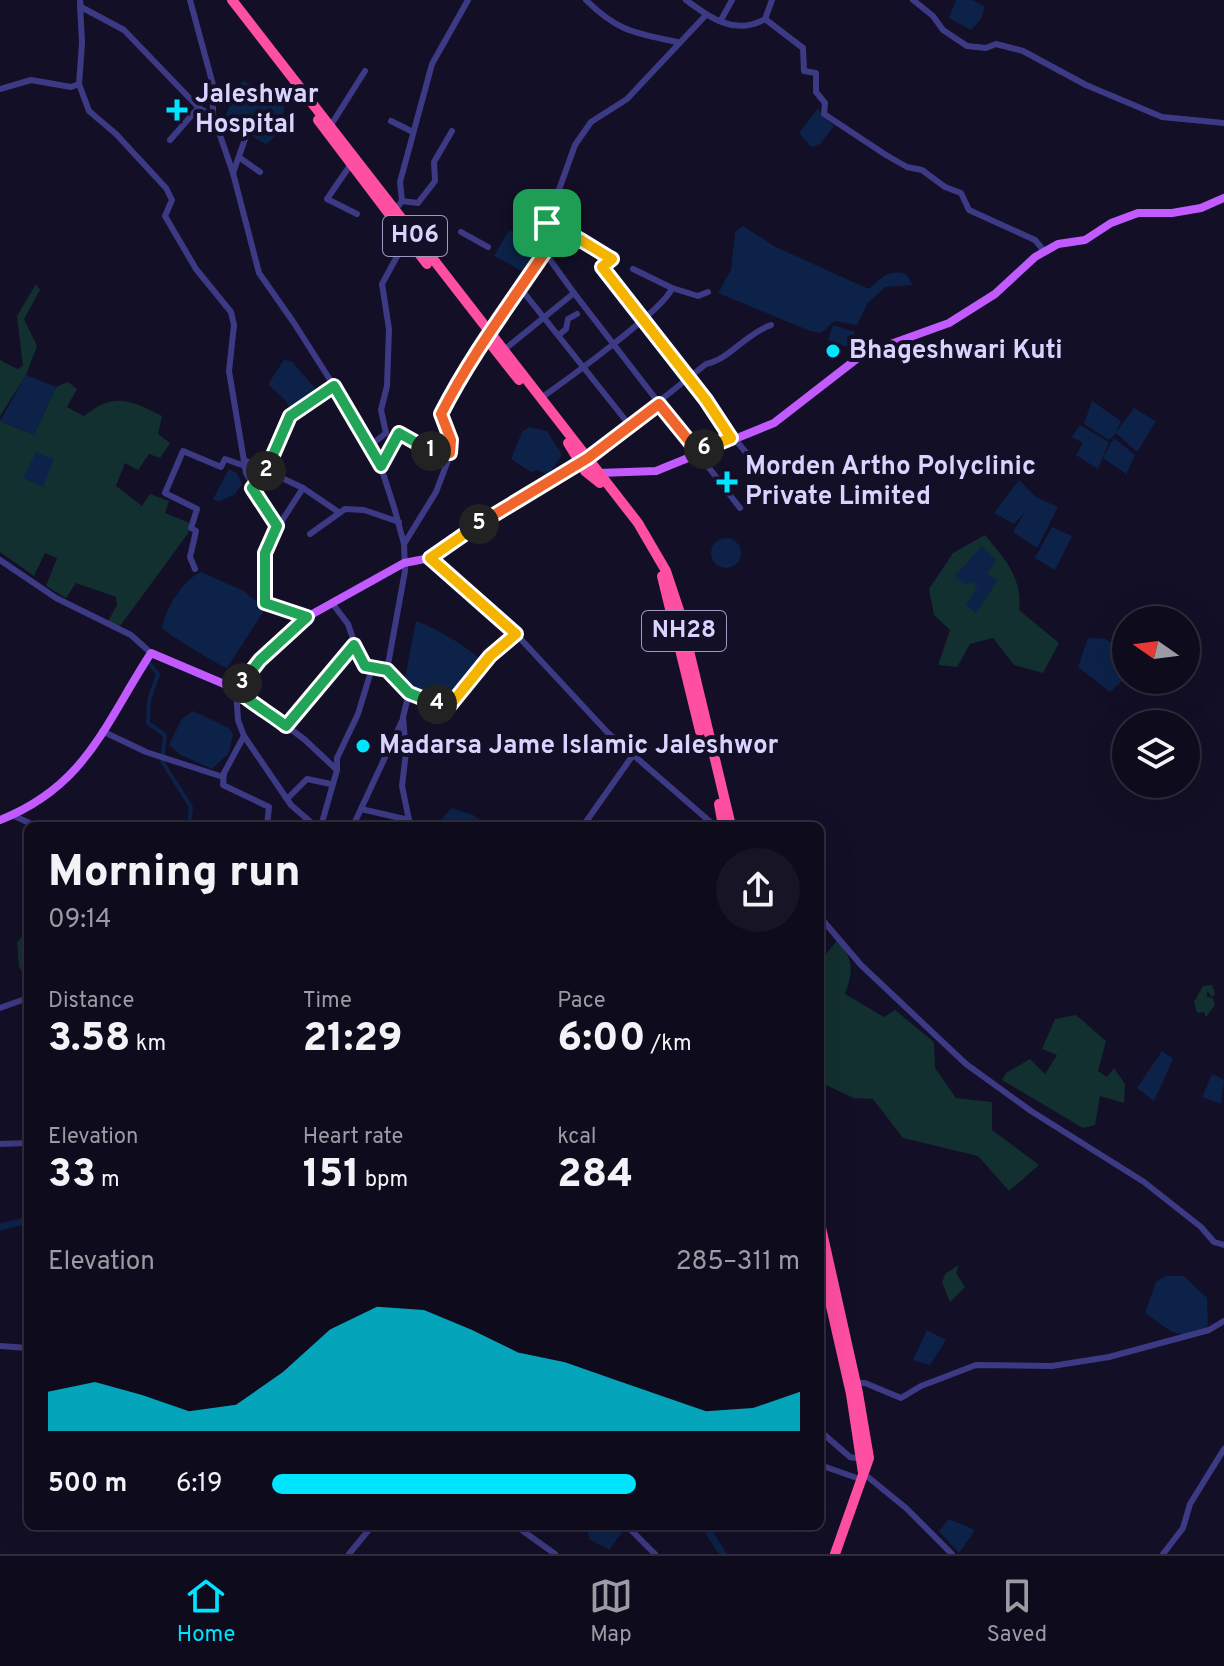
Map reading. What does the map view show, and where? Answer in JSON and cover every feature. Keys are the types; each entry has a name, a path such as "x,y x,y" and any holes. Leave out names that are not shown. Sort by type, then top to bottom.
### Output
{"highway":[{"name":"H06","path":"232,0 399,205 488,335 584,461"},
{"name":"H06","path":"242,13 244,22 407,238 504,350 584,461"},
{"name":"NH28","path":"584,461 598,473 638,523 673,586 723,822"},
{"name":"NH28","path":"584,461 662,576 723,822"},
{"path":"824,1241 856,1383 869,1458 835,1554"},
{"path":"824,1276 851,1394 862,1476"}],"main road":[{"path":"598,473 656,471 774,423 871,349 949,323 995,294 1013,275 1058,244 1085,240 1111,223 1138,213 1172,213 1201,208 1224,198"},
{"path":"0,820 64,784 151,653 236,689 260,660 307,617 404,563 430,558 458,536 584,461"}],"street":[{"path":"190,0 213,85 213,115 233,173 259,273 371,445 399,522 404,563 387,670"},
{"path":"452,131 434,162 435,181 418,203 399,205 400,182 432,64 468,0"},
{"path":"586,0 602,17 632,34 677,42"},
{"path":"686,0 705,16 743,28 765,19 772,0"},
{"path":"721,20 732,0"},
{"path":"913,0 933,16 943,30 967,46 986,48 996,44 1023,51 1086,85 1162,117 1224,123"},
{"path":"80,2 124,30 199,107 213,115"},
{"path":"80,2 82,43 79,84 89,111 116,134 166,188 172,200 165,216 196,269 231,312 234,325 229,371 244,463 252,488 277,526"},
{"path":"404,544 436,492 450,453 451,440 441,414 477,346 545,253 550,239 547,223 575,145 591,122 627,99 677,42 705,16"},
{"path":"765,19 803,48 804,71 816,73 816,92 825,103 824,114 886,155 924,171 945,187 959,192 969,210 1035,240 1045,252"},
{"path":"331,125 365,71"},
{"path":"0,89 31,80 71,87 79,84"},
{"path":"170,140 199,107"},
{"path":"391,121 413,132"},
{"path":"233,173 245,139"},
{"path":"240,158 260,172"},
{"path":"351,164 327,199 357,214"},
{"path":"547,223 579,235 595,251 612,259 602,267 732,438 760,469"},
{"path":"461,232 488,247"},
{"path":"371,445 386,433 381,410 387,386 389,329 382,284 407,238"},
{"path":"545,253 740,508"},
{"path":"633,269 672,288 698,296 708,292"},
{"path":"541,398 644,319 670,294 672,288"},
{"path":"521,289 546,316 631,427"},
{"path":"504,350 574,293"},
{"path":"560,334 566,329 568,319 577,314"},
{"path":"584,461 631,427 706,364 720,361 746,337 771,325"},
{"path":"252,488 267,469 290,416 334,386"},
{"path":"381,466 399,433 430,451 450,453"},
{"path":"195,569 190,557 196,531 191,528 197,509 165,493 183,451 221,467 225,459 267,469 337,511 364,510 399,522"},
{"path":"303,488 277,526 265,553 265,603 307,617"},
{"path":"310,534 337,511"},
{"path":"430,558 516,634 633,755 720,822"},
{"path":"0,560 56,598 131,635 151,653"},
{"path":"332,603 348,624 361,662 372,668 387,670 409,693 447,707 490,656 516,634"},
{"path":"286,726 354,645"},
{"path":"322,822 337,770 337,758 358,714 372,668"},
{"path":"236,689 286,726 337,770"},
{"path":"236,689 238,720 244,736 287,799 312,822"},
{"path":"355,822 403,717 409,693"},
{"path":"403,717 406,752 402,786 408,822"},
{"path":"102,731 146,752 223,777"},
{"path":"244,736 223,777 223,785 269,807 267,822"},
{"path":"586,822 633,755"},
{"path":"287,799 307,779 331,784"},
{"path":"361,809 405,822"},
{"path":"12,815 27,822"},
{"path":"824,922 861,965 966,1064 1031,1111 1144,1182 1201,1227 1214,1242 1224,1245"},
{"path":"0,1008 24,999"},
{"path":"0,1144 24,1143"},
{"path":"856,1383 901,1398 921,1386 976,1365 1040,1367 1109,1357 1209,1330 1224,1321"},
{"path":"0,1346 24,1348"},
{"path":"824,1434 850,1457 860,1459"},
{"path":"1163,1554 1183,1528 1190,1504 1224,1449"},
{"path":"824,1466 862,1476 906,1508 952,1554"},
{"path":"349,1554 369,1530"},
{"path":"522,1530 555,1554"},
{"path":"631,1530 655,1554"}],"green space":[{"path":"36,284 40,290 24,319 37,346 26,375 0,416 0,360 17,369 23,366 17,316"},
{"path":"68,382 77,389 67,407 84,416 104,404 122,401 162,416 158,434 170,443 160,458 149,454 138,470 125,463 116,486 142,506 150,494 169,501 165,513 190,523 189,532 120,626 108,621 117,605 116,597 76,583 66,598 46,586 57,558 45,553 34,576 0,552 0,421 34,435 56,387"},
{"path":"985,535 1015,578 1019,610 1059,643 1043,673 1014,665 993,638 970,644 957,667 938,665 950,630 934,615 929,589 953,553"},
{"path":"24,934 24,974 19,967 17,942"},
{"path":"838,939 850,965 845,994 884,1017 895,1010 934,1042 935,1068 956,1098 992,1102 992,1130 1039,1165 1009,1191 978,1156 903,1138 873,1099 853,1098 824,1084 824,957"},
{"path":"1212,985 1215,994 1212,997 1207,991 1207,997 1213,998 1215,1005 1206,1017 1204,1012 1197,1013 1194,1002 1203,986"},
{"path":"1076,1015 1106,1041 1098,1071 1107,1077 1114,1068 1125,1084 1124,1103 1100,1096 1095,1125 1083,1128 1002,1080 1006,1073 1030,1059 1045,1074 1057,1055 1042,1049 1055,1019"},
{"path":"959,1265 956,1273 965,1287 950,1302 942,1282 946,1273"}],"water":[{"path":"956,0 972,0 985,7 981,19 971,30 949,18"},
{"path":"243,81 285,99 278,130 266,144 224,120 237,86"},
{"path":"818,108 834,126 820,144 811,147 799,133"},
{"path":"743,226 774,246 866,288 895,273 906,274 913,285 885,287 867,304 857,325 835,321 821,333 810,331 718,293 731,270 735,232"},
{"path":"509,230 538,248 522,271 494,256"},
{"path":"833,325 855,332 850,348 828,340"},
{"path":"284,360 291,361 315,388 304,402 290,409 268,384"},
{"path":"26,375 56,387 34,435 0,421"},
{"path":"1092,401 1121,421 1117,431 1134,408 1156,421 1137,452 1116,433 1109,440 1084,424"},
{"path":"1080,425 1109,442 1098,469 1076,455 1083,443 1072,437"},
{"path":"529,427 547,431 562,455 548,475 538,470 531,472 511,459 522,432"},
{"path":"1114,438 1135,455 1126,474 1103,458"},
{"path":"36,452 54,459 43,487 23,478"},
{"path":"229,469 237,473 242,484 235,494 218,502 213,499"},
{"path":"1019,480 1036,497 1058,507 1037,548 1013,532 1025,512 1014,524 994,513"},
{"path":"1052,527 1072,536 1055,570 1035,558"},
{"path":"726,538 736,543 741,553 736,563 726,568 716,563 711,553 716,543"},
{"path":"982,546 996,560 987,574 998,580 976,613 966,605 978,586 971,582 966,585 955,576"},
{"path":"201,572 244,591 265,609 227,668 162,628 176,596 188,581"},
{"path":"416,621 458,643 482,663 448,704 423,695 405,678"},
{"path":"1088,638 1112,643 1110,692 1078,667"},
{"path":"193,711 229,728 233,734 229,753 212,769 181,755 169,745 181,720"},
{"path":"451,808 473,815 483,822 439,822"},
{"path":"1162,1051 1173,1059 1154,1101 1137,1088"},
{"path":"1212,1074 1224,1080 1221,1104 1202,1097"},
{"path":"1166,1276 1184,1276 1207,1298 1208,1326 1181,1334 1167,1329 1145,1313 1156,1282"},
{"path":"927,1330 946,1340 930,1365 913,1360"},
{"path":"949,1519 975,1530 959,1553 939,1531"},
{"path":"623,1531 609,1550 589,1539 588,1532"}],"waterway":[{"path":"150,664 158,674 149,700 148,723 165,735 162,761 191,807 189,822"},
{"path":"0,1227 24,1221"},
{"path":"708,1530 723,1554"}],"place":[{"name":"Jaleshwar Hospital","path":"177,110"},
{"name":"Bhageshwari Kuti","path":"833,351"},
{"name":"Morden Artho Polyclinic Private Limited","path":"727,482"},
{"name":"Madarsa Jame Islamic Jaleshwor","path":"363,746"}],"route":[{"path":"547,223 579,235 595,251 612,259 602,267 706,400 731,438 698,452 659,404 588,458 458,536 430,558 516,634 490,656 460,696 447,707 412,694 387,670 365,666 354,645 286,726 261,705 241,696 236,689 260,660 307,617 277,610 265,603 265,553 277,526 252,488 267,469 285,423 290,416 307,407 318,393 324,394 334,386 376,452 381,466 392,440 399,433 430,451 450,453 451,440 447,428 441,423 441,414 477,346 490,333 547,249 550,239 547,223"}]}
